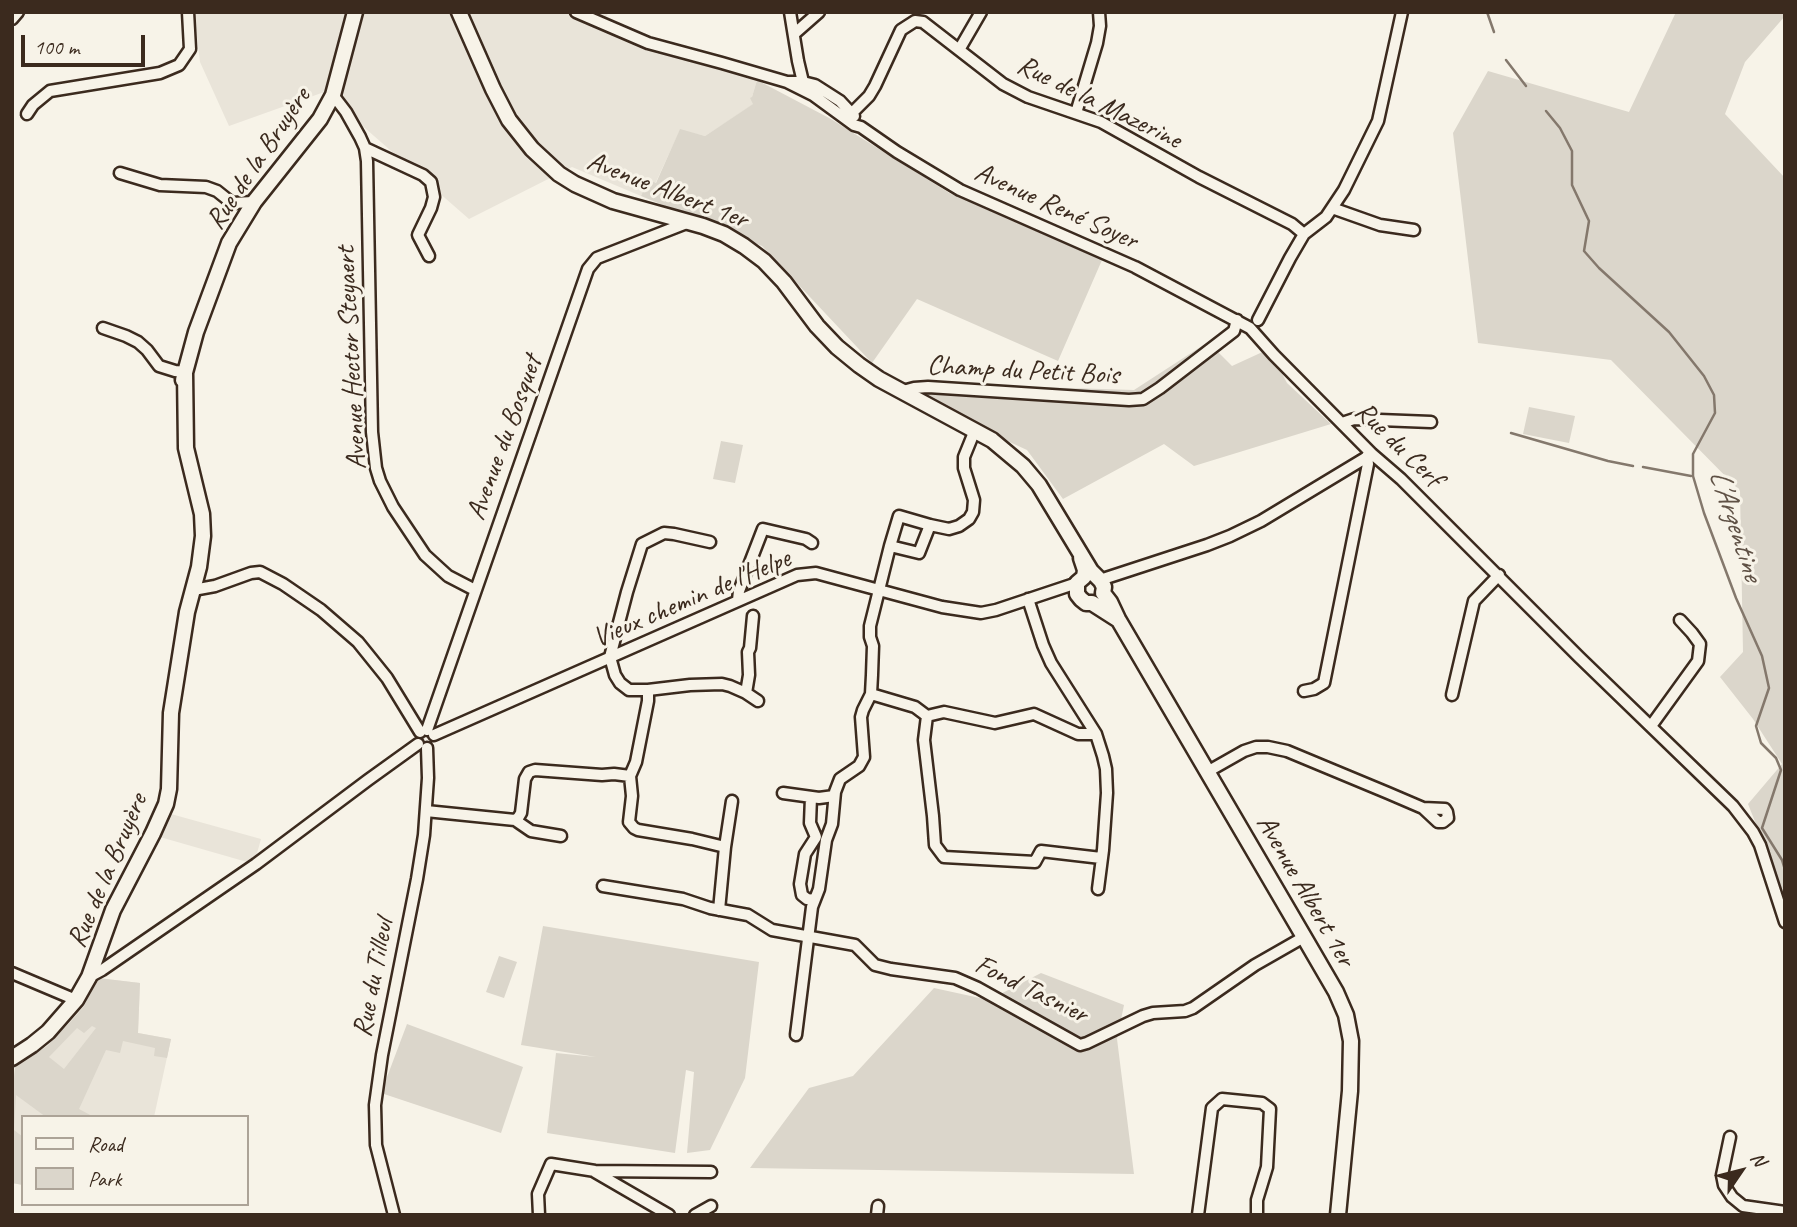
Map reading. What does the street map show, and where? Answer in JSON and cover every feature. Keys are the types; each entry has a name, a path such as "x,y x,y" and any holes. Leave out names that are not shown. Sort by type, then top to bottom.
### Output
{"main road":[{"name":"Rue de la Bruyère","path":"12,1058 48,1032 76,1000 89,977 113,910 166,804 169,789 171,713 193,590 196,517 181,459 179,437 185,372 195,332 212,284 240,223 310,132 333,95 355,12"},
{"name":"Avenue Albert 1er","path":"459,12 509,120 545,162 575,184 597,195 690,221 724,234 744,246 764,261 784,282 817,326 837,347 879,379 975,430 1007,452 1039,485 1078,549 1090,587 1110,602 1336,992 1346,1015 1351,1041 1350,1091 1338,1215"}],"street":[{"path":"12,19 18,12"},
{"path":"27,114 50,90 160,73 179,65 190,49 188,12"},
{"name":"Avenue René Soyer","path":"576,12 648,43 802,86 816,85 840,101 849,116 861,127 960,191 1135,267 1237,320 1256,326"},
{"path":"790,12 802,86"},
{"path":"794,34 819,12"},
{"path":"959,50 981,12"},
{"path":"1076,113 1097,43 1099,12"},
{"path":"1256,326 1304,234 1326,217 1344,190 1378,121 1402,12"},
{"name":"Rue de la Mazerine","path":"849,116 875,86 901,30 915,22 923,22 1003,83 1028,97 1101,122 1199,177 1292,224 1304,234"},
{"name":"Avenue Hector Steyaert","path":"333,95 365,148 369,200 372,432 376,468 390,501 425,555 448,576 475,590"},
{"path":"365,148 424,175 431,182 434,197 418,235 429,256"},
{"path":"120,173 160,185 206,187 217,191 232,203 240,223"},
{"path":"232,203 254,202"},
{"path":"1332,208 1380,225 1414,230"},
{"name":"Avenue du Bosquet","path":"427,732 588,269 597,258 690,221"},
{"name":"Champ du Petit Bois","path":"903,391 928,387 1143,399 1234,331 1237,320"},
{"name":"Rue du Cerf","path":"1256,326 1267,346 1370,455 1401,479 1733,806 1748,824 1759,845 1785,922"},
{"path":"103,328 138,342 159,366 175,372 185,372"},
{"path":"1342,423 1354,419 1431,422"},
{"path":"814,900 802,895 800,884 805,854 832,824 834,796 840,779 859,766 864,757 861,717 871,694 873,646 870,626 899,516 949,529 969,519 974,500 964,468 964,457 975,430"},
{"name":"Rue du Cerf","path":"1304,691 1324,683 1370,455"},
{"name":"Vieux chemin de l'Helpe","path":"427,732 805,573 834,577 942,607 981,613 1057,590 1090,587 1106,578 1230,536 1370,455"},
{"path":"890,546 919,553 930,525"},
{"path":"738,600 739,591 764,529 806,539 812,543"},
{"path":"710,542 664,533 642,544 610,657 615,675 625,688 636,691 722,684 746,693 758,701"},
{"path":"89,977 102,971 239,877 422,746 434,744 358,642 321,610 283,584 260,572 193,590"},
{"path":"1452,695 1474,601 1499,575"},
{"path":"1028,599 1051,663 1096,734 1101,747 1106,769 1107,793 1098,889"},
{"path":"746,693 753,616"},
{"path":"1651,726 1698,661 1700,644 1680,620"},
{"path":"648,690 636,762 630,776 632,796 629,822 634,828 725,847"},
{"path":"871,694 915,707 927,716"},
{"path":"927,716 944,712 995,723 1034,714 1078,734 1096,734"},
{"path":"927,716 924,740 935,845 944,857 1035,862 1041,851 1101,858"},
{"path":"422,746 417,736 427,732"},
{"name":"Rue du Tilleul","path":"394,1215 376,1145 375,1105 382,1055 417,879 426,811 428,778 422,746"},
{"path":"1208,772 1244,751 1268,747 1287,751 1423,808"},
{"path":"515,820 521,813 525,779 529,772 535,770 630,776"},
{"path":"783,793 819,798 834,796"},
{"path":"796,1035 808,937 814,900 819,889 821,837 810,823 811,797"},
{"path":"719,910 732,801"},
{"path":"426,811 515,820 531,831 561,836"},
{"name":"Fond Tasnier","path":"603,886 683,898 710,908 748,915 772,930 855,945 874,965 955,978 1080,1045 1143,1016 1193,1008 1255,965 1304,937"},
{"path":"12,973 76,1000"},
{"path":"1198,1215 1212,1108 1222,1099 1262,1103 1270,1109 1267,1167 1257,1200 1257,1215"},
{"path":"1730,1137 1722,1175 1724,1185 1732,1197 1743,1206 1785,1212"},
{"path":"539,1215 538,1194 551,1164 595,1171 711,1172"},
{"path":"595,1171 669,1215"},
{"path":"695,1215 711,1206"}],"shaded area":[{"path":"194,12 609,12 599,29 644,49 757,80 752,97 754,104 705,136 680,130 655,184 648,180 641,196 572,167 469,219 350,115 327,91 229,126 200,62"},
{"path":"171,814 261,839 254,864 160,837"},
{"path":"98,978 140,983 138,1033 171,1039 154,1115 21,1115 21,1185 12,1183 12,1099 15,1067 47,1046 84,1006"}],"green space":[{"path":"1676,12 1785,12 1785,16 1745,62 1725,114 1785,178 1785,914 1768,854 1748,804 1782,764 1753,719 1720,677 1743,652 1740,491 1611,360 1478,343 1453,133 1488,71 1629,112"},
{"path":"757,80 831,119 951,194 1102,260 1058,361 917,299 872,363 762,246 641,196 648,180 656,183 680,129 705,136 753,104 750,98"},
{"path":"1208,342 1232,366 1269,349 1287,383 1331,424 1194,466 1164,444 1063,499 1027,450 905,383 1134,390"},
{"path":"1529,407 1575,416 1569,443 1523,434"},
{"path":"721,441 743,445 735,483 713,479"},
{"path":"543,926 759,962 745,1078 710,1150 687,1153 694,1072 686,1070 675,1153 547,1133 556,1053 596,1057 521,1045"},
{"path":"499,956 517,962 504,998 486,992"},
{"path":"1041,973 1124,1005 1117,1039 1134,1174 750,1168 809,1088 853,1076 934,988 989,1000"},
{"path":"98,978 140,983 138,1033 171,1039 167,1058 154,1056 155,1048 123,1041 120,1053 106,1050 79,1109 90,1115 43,1115 16,1095 14,1130 21,1135 21,1185 12,1183 12,1099 15,1067 47,1046 84,1006","holes":["92,1026 96,1028 64,1069 49,1057 77,1028 84,1033"]},
{"path":"407,1024 523,1067 501,1133 381,1093"}],"waterway":[{"name":"L'Argentine","path":"1487,12 1494,32"},
{"name":"L'Argentine","path":"1506,60 1526,86"},
{"name":"L'Argentine","path":"1546,111 1560,128 1572,151 1572,185 1589,221 1584,251 1669,332 1704,376 1714,395 1715,413 1693,454 1693,476 1736,598 1762,656 1769,688 1756,726 1761,743 1776,758 1781,770 1762,828 1782,860 1785,870"},
{"path":"1511,433 1633,466"},
{"path":"1643,467 1691,476"}]}
